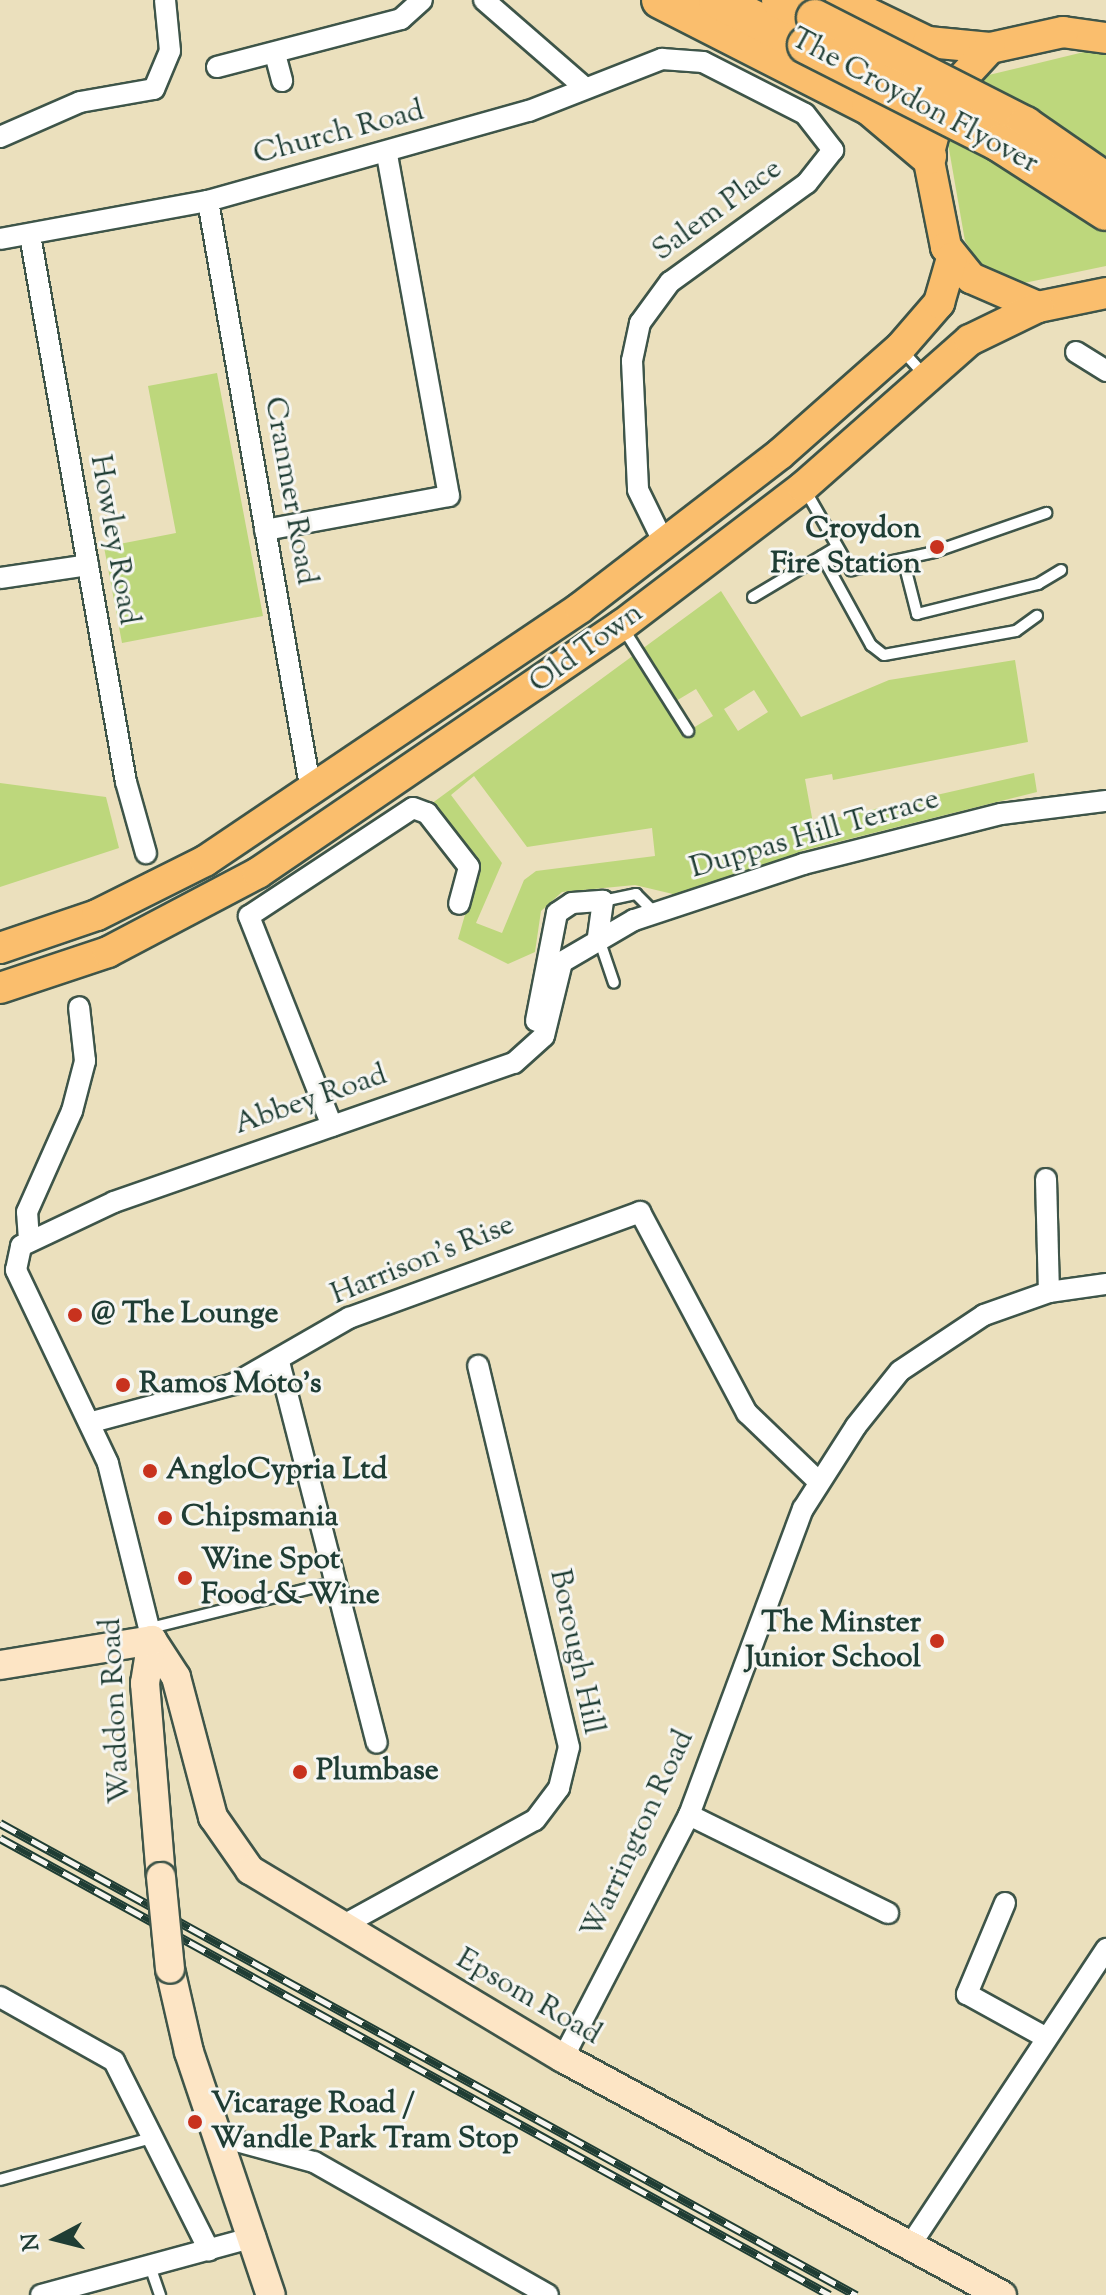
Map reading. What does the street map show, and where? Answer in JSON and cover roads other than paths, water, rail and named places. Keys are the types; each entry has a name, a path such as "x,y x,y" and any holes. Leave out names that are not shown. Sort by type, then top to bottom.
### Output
{"highway":[{"path":"660,0 870,107 928,156"},
{"name":"The Croydon Flyover","path":"717,0 977,131 1106,212"},
{"name":"The Croydon Flyover","path":"780,0 1025,125 1106,181"}],"main road":[{"path":"841,0 928,42 990,48 1063,32 1106,15"},
{"path":"1063,32 1106,38"},
{"path":"990,48 943,99 928,156 952,258 989,289 1038,307"},
{"name":"Old Town","path":"0,948 97,915 205,861 311,792 664,543 900,348 939,303 952,258"},
{"name":"Old Town","path":"0,988 108,952 258,873 622,625 803,487 980,332 1038,307 1106,293"}],"street":[{"path":"0,137 80,102 154,89 170,51 165,0"},
{"path":"217,67 401,19 422,0"},
{"path":"484,0 554,55 583,86"},
{"path":"275,54 282,81"},
{"name":"Church Road","path":"0,239 208,201 387,154 583,86 686,57"},
{"name":"Salem Place","path":"664,543 638,490 632,361 640,323 670,282 807,183 833,150 805,114 686,57"},
{"path":"265,530 449,496 387,154"},
{"name":"Cranmer Road","path":"208,201 311,792"},
{"name":"Howley Road","path":"30,235 126,782 146,853"},
{"path":"1076,352 1106,371"},
{"path":"0,578 88,565"},
{"name":"Duppas Hill Terrace","path":"559,969 598,937 655,913 803,864 1001,814 1106,801"},
{"path":"332,1126 249,916 413,808 427,813 469,867 459,904"},
{"path":"534,1045 551,922 572,903 603,901 598,937"},
{"name":"Abbey Road","path":"12,1257 129,1196 514,1063 534,1045 551,1015 559,969"},
{"path":"12,1257 27,1212 72,1111 85,1061 79,1007"},
{"path":"1046,1179 1049,1292"},
{"name":"Harrison's Rise","path":"92,1422 234,1384 279,1362 349,1318 637,1212 644,1216 747,1413 818,1481"},
{"name":"Waddon Road","path":"12,1257 92,1422 125,1516 152,1634 145,1683 170,1969 218,2136 255,2237 271,2295"},
{"name":"Warrington Road","path":"563,2058 689,1815 787,1545 818,1481 900,1371 984,1315 1049,1292 1106,1284"},
{"path":"279,1362 377,1743"},
{"name":"Borough Hill","path":"340,1927 535,1820 559,1788 569,1747 478,1366"},
{"path":"0,1665 152,1634"},
{"name":"Epsom Road","path":"152,1634 176,1677 227,1847 250,1870 340,1927 563,2058 1002,2295"},
{"path":"689,1815 888,1913"},
{"path":"1005,1903 967,1994 1045,2037"},
{"path":"911,2244 1106,1949"},
{"path":"0,1997 114,2061 155,2137 209,2250"},
{"path":"218,2136 314,2162 548,2295"},
{"path":"41,2295 255,2237"}],"lane":[{"path":"900,348 926,378"},
{"path":"803,487 851,570 903,559 1046,513"},
{"path":"753,597 837,547"},
{"path":"822,556 871,645 884,655 1016,631 1037,616"},
{"path":"903,559 917,614 1038,584 1061,570"},
{"path":"622,625 688,731"},
{"path":"603,901 636,894 655,913"},
{"path":"598,937 614,983"},
{"path":"152,1634 335,1582"},
{"path":"0,2180 155,2137"},
{"path":"150,2266 160,2295"}],"railway":[{"path":"0,1823 856,2295"},
{"path":"0,1838 830,2295"}],"place":[{"name":"Croydon Fire Station","path":"937,547"},
{"name":"@ The Lounge","path":"75,1315"},
{"name":"Ramos Moto's","path":"123,1385"},
{"name":"AngloCypria Ltd","path":"150,1471"},
{"name":"Chipsmania","path":"165,1518"},
{"name":"Wine Spot Food & Wine","path":"185,1578"},
{"name":"The Minster Junior School","path":"937,1641"},
{"name":"Plumbase","path":"300,1772"},
{"name":"Vicarage Road / Wandle Park Tram Stop","path":"195,2122"}]}
